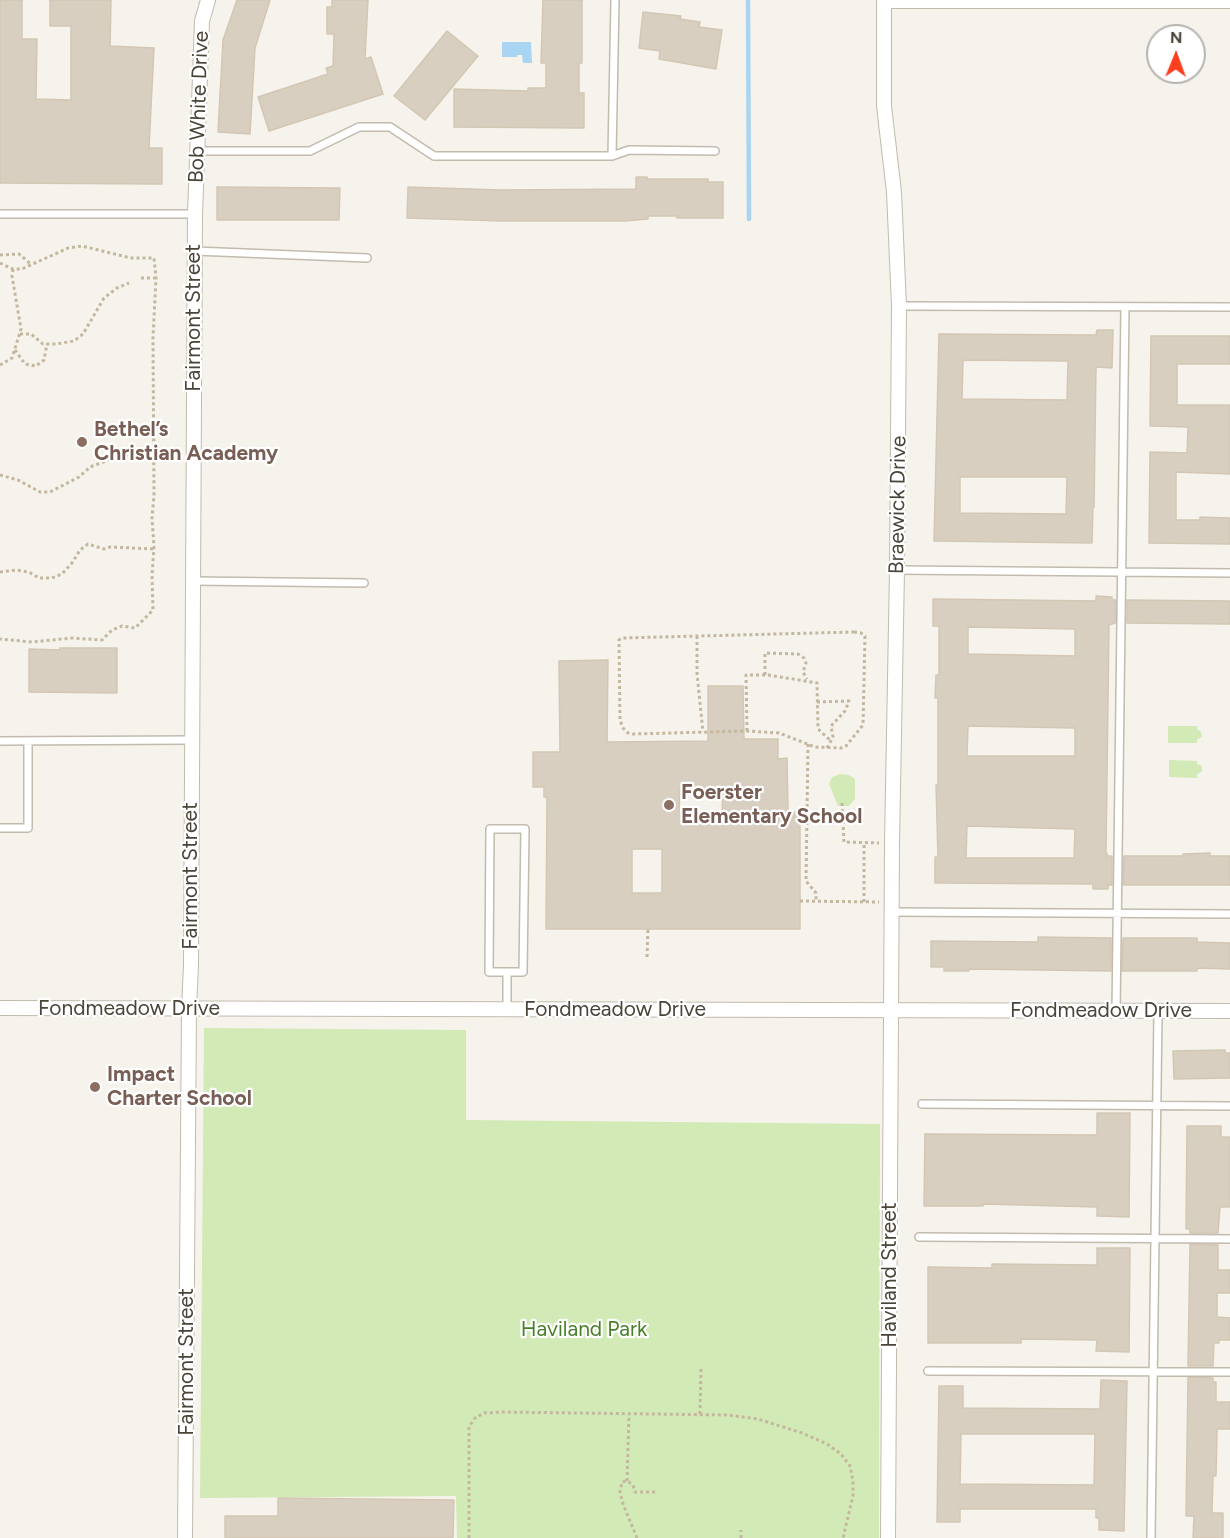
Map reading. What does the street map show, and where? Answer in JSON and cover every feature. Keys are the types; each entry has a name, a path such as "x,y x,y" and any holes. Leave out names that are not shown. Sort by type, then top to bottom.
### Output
{"street":[{"name":"Bob White Drive","path":"195,214 202,21 208,0"},
{"path":"884,1 1230,1"},
{"name":"Braewick Drive","path":"884,1 884,106 894,192 899,306 891,907 892,1011"},
{"name":"Fairmont Street","path":"185,1538 195,214"},
{"name":"Fondmeadow Drive","path":"0,1008 1230,1011"},
{"name":"Haviland Street","path":"888,1538 892,1011"}],"lane":[{"path":"612,156 615,0"},
{"path":"197,151 310,151 358,127 390,127 434,156 612,156 629,150 715,151"},
{"path":"0,214 195,214"},
{"path":"195,250 367,258"},
{"path":"899,306 1230,307"},
{"path":"1116,1012 1125,307"},
{"path":"897,570 1230,573"},
{"path":"193,581 364,583"},
{"path":"0,741 192,740"},
{"path":"0,828 28,828 28,741"},
{"path":"490,829 525,829 524,972 507,972 489,972 490,829"},
{"path":"891,907 1117,914 1230,914"},
{"path":"507,972 507,1010"},
{"path":"1151,1538 1158,1012"},
{"path":"922,1104 1230,1107"},
{"path":"919,1237 1230,1239"},
{"path":"928,1371 1230,1372"}],"path":[{"path":"0,263 22,270 68,248 82,246 131,258 154,258 156,278 153,338 153,610 135,628 123,626 112,630 102,640 72,638 33,642 0,639"},
{"path":"0,255 19,254 32,265"},
{"path":"0,365 12,358 21,329 12,276 13,269"},
{"path":"141,278 156,278"},
{"path":"20,334 31,334 44,344 56,345 74,341 83,334 104,298 117,288 129,283"},
{"path":"15,350 25,364 36,366 44,360 47,344"},
{"path":"0,475 18,480 40,492 50,492 79,477 90,467 117,457 153,453"},
{"path":"0,572 16,570 29,572 39,578 52,578 62,574 80,550 88,544 104,549 110,547 154,549"},
{"path":"861,633 865,636 863,725 846,746 827,748 778,733 703,732 628,734 620,720 619,640 622,638 861,633"},
{"path":"697,636 703,732"},
{"path":"765,675 765,653 798,654 804,658 806,663 803,672 807,681"},
{"path":"747,731 746,675 765,675 817,683 818,729 830,740"},
{"path":"817,702 849,701 845,711 831,726 833,737 827,748"},
{"path":"808,744 806,881 816,893 816,901"},
{"path":"842,804 844,842 892,843"},
{"path":"864,842 864,902"},
{"path":"800,901 864,902 891,907"},
{"path":"647,957 648,928"},
{"path":"700,1414 701,1368"},
{"path":"469,1538 469,1426 475,1418 484,1413 501,1412 728,1415 758,1419 801,1433 827,1444 841,1454 850,1466 853,1496 843,1538"},
{"path":"627,1481 629,1413"},
{"path":"627,1481 633,1485 635,1492 658,1492"},
{"path":"627,1481 622,1482 620,1492 637,1538"},
{"path":"741,1530 741,1538"}],"green space":[{"path":"1168,726 1197,726 1202,737 1197,739 1197,743 1168,743"},
{"path":"1169,760 1197,761 1197,764 1202,766 1202,772 1197,774 1197,778 1169,777"},
{"path":"840,774 849,775 855,779 855,799 849,806 838,806 829,784 832,777"},
{"name":"Haviland Park","path":"204,1028 466,1030 466,1120 880,1124 879,1538 457,1538 456,1496 200,1498"}],"water":[{"path":"502,42 531,42 532,63 523,63 522,55 502,57"}],"building":[{"path":"0,0 22,0 22,39 37,39 36,99 71,100 71,26 50,26 50,0 111,0 110,46 154,48 149,148 162,148 162,184 0,183"},
{"path":"237,0 270,0 255,48 250,134 218,132 223,40"},
{"path":"332,0 368,0 365,59 371,57 383,94 269,131 258,97 328,74 326,68 333,66 334,34 327,34 327,7 332,7"},
{"path":"543,0 582,0 582,63 579,63 579,93 584,93 584,128 454,127 454,89 528,91 528,88 546,88 546,63 541,63"},
{"path":"643,12 681,16 680,19 700,22 699,27 722,30 716,69 659,59 660,51 639,48"},
{"path":"447,31 478,56 425,120 394,96"},
{"path":"636,177 708,179 708,182 723,182 723,218 648,216 648,219 625,221 502,221 407,218 408,187 502,190 636,189"},
{"path":"217,187 340,188 339,220 217,220"},
{"path":"1097,330 1113,330 1112,368 1096,367 1092,543 934,541 939,334 1096,335","holes":["963,360 1068,361 1067,400 962,399","960,477 1067,477 1066,514 960,513"]},
{"path":"1151,336 1230,336 1230,364 1177,364 1177,405 1230,405 1230,474 1176,472 1176,520 1200,520 1200,517 1230,518 1230,544 1149,543 1150,452 1187,453 1188,427 1150,426"},
{"path":"1096,596 1112,597 1112,600 1116,600 1115,623 1109,625 1106,852 1108,856 1112,856 1112,885 1108,885 1108,889 1093,889 1093,884 935,883 935,857 938,857 936,785 938,785 938,698 935,698 936,675 939,675 939,626 933,626 933,599 1096,601","holes":["968,627 1075,629 1075,656 968,654","968,726 1075,728 1075,756 967,756","967,826 1075,829 1074,858 966,858"]},
{"path":"1127,600 1230,601 1230,624 1127,623"},
{"path":"60,648 117,648 117,693 29,692 29,649 60,650"},
{"path":"608,660 607,742 708,741 708,686 743,686 744,739 778,739 778,759 787,758 788,812 800,812 800,929 546,929 547,797 544,797 544,787 533,787 533,752 560,752 559,661","holes":["723,788 722,812 679,812 680,789","632,849 662,849 662,893 632,893"]},
{"path":"1210,853 1210,856 1230,856 1230,885 1123,885 1124,856 1183,856 1183,854"},
{"path":"1038,937 1111,938 1111,971 969,969 969,971 944,971 944,967 931,967 931,941 1038,942"},
{"path":"1123,938 1197,938 1197,942 1230,943 1230,969 1122,971"},
{"path":"1225,1050 1225,1053 1230,1053 1230,1078 1174,1079 1173,1051"},
{"path":"1097,1113 1130,1113 1129,1217 1097,1216 1097,1207 983,1204 983,1206 924,1206 925,1134 1097,1135"},
{"path":"1187,1126 1221,1126 1221,1137 1230,1137 1230,1207 1220,1207 1218,1233 1190,1233 1190,1229 1186,1229"},
{"path":"1190,1244 1218,1245 1218,1270 1230,1270 1230,1293 1217,1293 1217,1317 1230,1318 1230,1340 1219,1340 1219,1343 1214,1343 1213,1366 1188,1366"},
{"path":"1097,1248 1130,1248 1129,1352 1096,1351 1097,1340 1021,1339 1021,1343 928,1343 928,1267 992,1268 992,1264 1097,1265"},
{"path":"1188,1377 1213,1378 1213,1382 1216,1382 1216,1402 1230,1402 1230,1429 1217,1429 1216,1476 1213,1476 1212,1513 1223,1513 1223,1538 1193,1538 1194,1516 1186,1516"},
{"path":"1101,1380 1127,1381 1124,1531 1099,1530 1096,1509 960,1509 960,1522 937,1522 939,1386 963,1386 963,1408 1100,1409","holes":["961,1434 1095,1434 1094,1485 960,1484"]},
{"path":"278,1498 454,1500 453,1538 225,1538 225,1516 278,1516"}],"waterway":[{"path":"748,0 749,219"}],"place":[{"name":"Bethel’s Christian Academy","path":"82,442"},
{"name":"Foerster Elementary School","path":"669,805"},
{"name":"Impact Charter School","path":"95,1087"}]}
